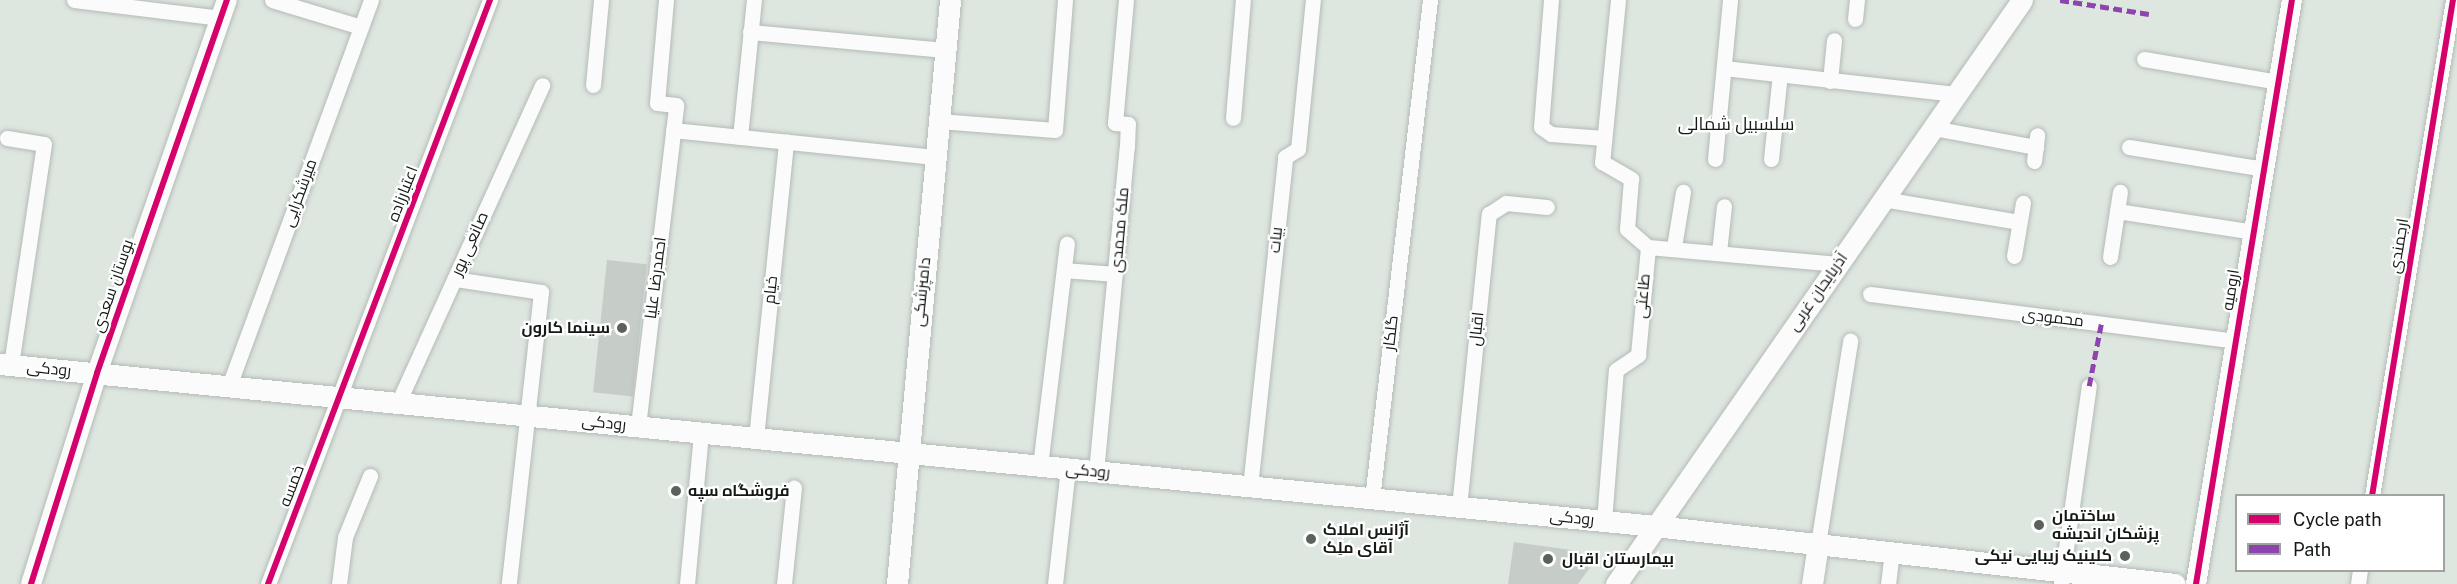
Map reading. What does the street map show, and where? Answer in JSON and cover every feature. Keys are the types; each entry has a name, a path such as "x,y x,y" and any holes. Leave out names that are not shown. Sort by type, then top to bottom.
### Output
{"main road":[{"name":"دامپزشکی","path":"897,584 950,0"},
{"name":"آذربایجان غربی","path":"1616,584 2022,0"},
{"name":"رودکی","path":"5,364 1655,526 1892,552 2062,578 2175,584"},
{"path":"1812,584 1818,544"}],"street":[{"path":"74,0 224,9"},
{"path":"272,0 361,27"},
{"name":"میرشکرایی","path":"229,386 371,0"},
{"name":"اعتبارزاده","path":"340,397 490,0"},
{"path":"592,85 602,0"},
{"name":"احمدرضا علیا","path":"638,426 676,105 657,103 666,0"},
{"path":"740,137 754,0"},
{"path":"939,121 1054,130 1065,0"},
{"name":"ملک محمدی","path":"1096,472 1128,124 1115,123 1126,0"},
{"path":"1233,118 1243,0"},
{"name":"بیات","path":"1250,487 1285,157 1298,149 1313,0"},
{"name":"گلکار","path":"1372,499 1430,0"},
{"path":"1551,0 1541,127 1551,134 1604,138"},
{"path":"1618,0 1604,138 1604,166 1631,179 1627,229 1648,248 1674,247 1838,264"},
{"path":"1715,159 1730,0"},
{"path":"1855,19 1857,0"},
{"name":"ارومیه","path":"2196,584 2292,0"},
{"name":"ارجمندی","path":"2372,494 2453,0"},
{"name":"بوستان سعدی","path":"31,584 97,374 224,9"},
{"path":"750,32 945,50"},
{"path":"1830,81 1834,40"},
{"path":"2144,59 2279,82"},
{"path":"1724,68 1956,94"},
{"path":"1771,159 1780,74"},
{"name":"صانعی پور","path":"398,403 542,85"},
{"path":"1933,128 2036,148"},
{"path":"673,130 935,157"},
{"path":"5,364 44,144 7,138"},
{"name":"خیام","path":"756,438 786,142"},
{"path":"2129,147 2265,169"},
{"path":"1674,247 1683,192"},
{"path":"2110,257 2120,192"},
{"path":"1883,199 2019,222"},
{"name":"اقبال","path":"1459,507 1489,214 1506,203 1547,207"},
{"path":"2014,256 2023,203"},
{"path":"1719,252 1724,206"},
{"path":"2117,211 2254,232"},
{"path":"1040,466 1067,244"},
{"name":"طاعتی","path":"1604,521 1616,370 1638,355 1648,248"},
{"path":"1064,270 1115,274"},
{"path":"455,279 541,292 524,415 509,584"},
{"name":"محمودی","path":"1870,294 2236,341"},
{"path":"1818,544 1850,341"},
{"path":"2062,578 2089,387"},
{"name":"خمسه","path":"268,584 340,397"},
{"path":"687,584 701,433"},
{"path":"1055,584 1068,469"},
{"path":"339,584 345,537 370,476"},
{"path":"783,584 794,488"},
{"path":"1887,584 1892,552"}],"building":[{"name":"سینما کارون","path":"607,260 647,264 633,396 593,392"},
{"name":"بیمارستان اقبال","path":"1514,542 1579,551 1591,566 1578,584 1508,584"}],"marked path":[{"path":"2060,0 2149,14"},
{"path":"2089,386 2101,324"}],"cycle path":[{"path":"31,584 97,373 227,0"},
{"path":"268,584 490,0"},
{"path":"2196,584 2292,0"},
{"path":"2372,494 2453,0"}],"place":[{"name":"سینما کارون","path":"622,328"},
{"name":"فروشگاه سپه","path":"676,491"},
{"name":"ساختمان پزشکان اندیشه","path":"2039,525"},
{"name":"آژانس املاک آقای ملِک","path":"1311,539"},
{"name":"کلینیک زیبایی نیکی","path":"2125,556"},
{"name":"بیمارستان اقبال","path":"1548,559"}],"district":[{"name":"سلسبیل شمالی","path":"1736,124"}]}
